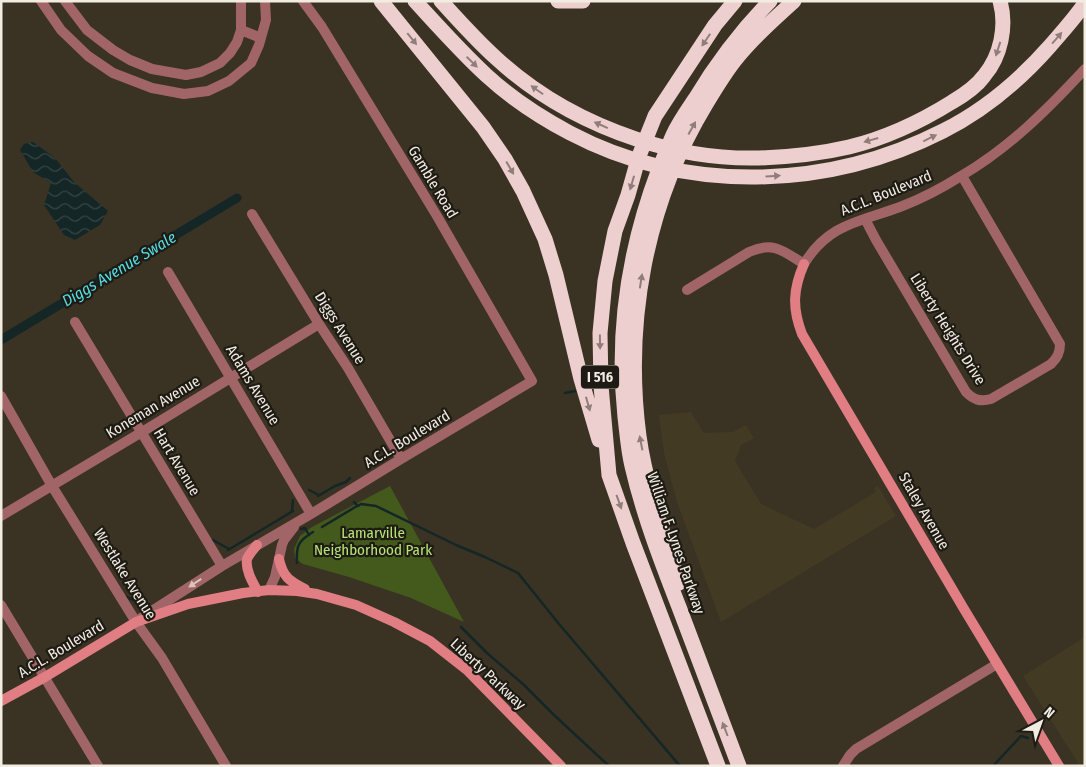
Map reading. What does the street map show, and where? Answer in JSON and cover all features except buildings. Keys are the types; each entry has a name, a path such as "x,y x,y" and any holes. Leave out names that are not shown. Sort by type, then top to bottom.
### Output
{"highway":[{"path":"381,1 482,127 505,159 523,191 545,239 556,274 581,379 609,475"},
{"path":"415,1 486,76 540,116 571,134 628,158 690,173 757,177 790,176 854,165 884,157 937,134 972,114 1000,94 1025,72 1085,3"},
{"path":"441,1 497,59 549,98 579,115 636,139 667,148 699,154 757,158 819,153 850,147 878,139 936,112 974,87 985,76 992,65 998,53 1001,40 1003,17 1000,1"},
{"path":"558,1 583,1"},
{"name":"I 516","path":"718,766 609,475 600,386 600,333 605,281 615,231 639,156 655,116 715,25 735,1"},
{"name":"William F. Lynes Parkway","path":"739,766 650,530 632,465 623,399 623,325 627,288 635,246 650,192 673,134 729,48 746,26 770,1"},
{"path":"711,692 652,494 640,438 634,368 636,322 641,280 654,221 664,190 676,160 695,123 724,75 736,60 764,28 794,1"}],"street":[{"path":"41,1 61,30 88,56 112,72 152,88 184,94 208,91 229,81 251,64 266,20 265,1"},
{"path":"65,1 87,30 130,60 152,68 186,75 201,72 220,63 230,53 237,42 241,30 241,1"},
{"name":"Gamble Road","path":"303,1 322,27 437,216 532,381"},
{"path":"241,30 261,38"},
{"name":"A.C.L. Boulevard","path":"804,264 814,249 829,235 844,226 918,199 962,176 999,151 1047,110 1085,69"},
{"name":"Liberty Heights Drive","path":"865,219 966,392 979,401 991,399 1055,360 1058,356 1060,344 962,176"},
{"name":"Diggs Avenue","path":"252,214 348,368 401,459"},
{"path":"687,290 749,252 764,247 778,249 804,264"},
{"name":"Staley Avenue","path":"804,264 797,281 795,300 796,316 802,334 964,610 1059,766"},
{"name":"Adams Avenue","path":"168,272 311,514"},
{"name":"Hart Avenue","path":"75,322 222,566"},
{"name":"Koneman Avenue","path":"1,516 319,324"},
{"name":"A.C.L. Boulevard","path":"1,702 136,622 222,566 532,381"},
{"name":"Westlake Avenue","path":"1,396 52,486 136,622 162,658 226,766"},
{"name":"A.C.L. Boulevard","path":"136,622 188,604 269,590 275,577 284,540 297,522"},
{"path":"257,545 247,560 247,566 251,580 258,592"},
{"path":"279,559 286,577 313,593"},
{"name":"Liberty Parkway","path":"269,590 297,591 334,598 356,605 394,622 430,641 467,670 561,766"},
{"path":"1,605 98,766"},
{"path":"843,766 856,749 997,664"}],"shaded area":[{"path":"691,412 704,433 733,432 746,425 754,438 741,445 735,461 761,504 814,529 876,492 874,488 878,486 896,516 721,622 677,502 664,453 659,415"},
{"path":"1085,637 1085,766 1080,766 1023,676"}],"green space":[{"name":"Lamarville Neighborhood Park","path":"390,486 464,622 411,598 303,564 295,558 294,549 300,536 312,527"}],"water":[{"path":"33,142 55,158 74,182 108,211 100,225 75,240 64,235 44,205 51,183 33,172 20,150 24,144"}],"waterway":[{"name":"Diggs Avenue Swale","path":"1,340 237,198"},
{"path":"565,393 575,391"},
{"path":"318,496 346,482 350,478"},
{"path":"309,490 319,495"},
{"path":"292,510 293,500"},
{"path":"354,502 358,506 361,504 376,506 518,573 680,766"},
{"path":"322,527 357,506"},
{"path":"228,550 293,511"},
{"path":"301,529 305,528 309,535"},
{"path":"297,563 299,544 313,532"},
{"path":"213,540 229,549"},
{"path":"124,596 141,603"},
{"path":"461,627 609,766"},
{"path":"993,766 1021,736 1028,738"}]}
